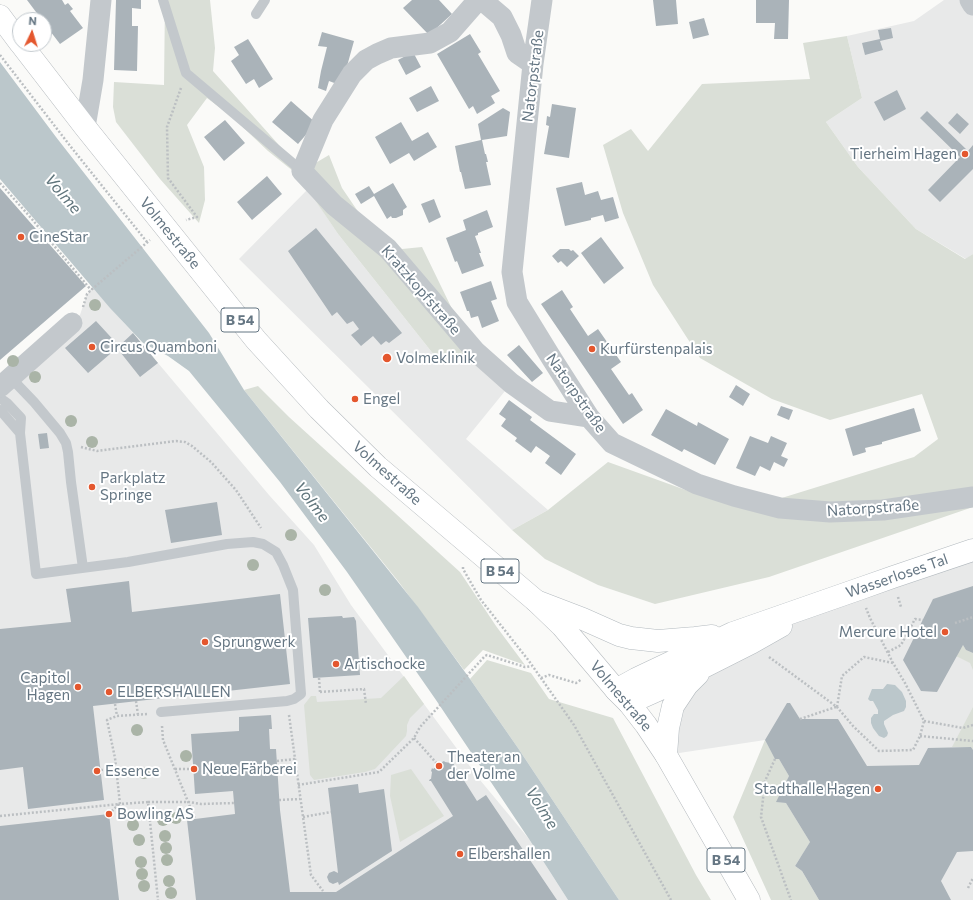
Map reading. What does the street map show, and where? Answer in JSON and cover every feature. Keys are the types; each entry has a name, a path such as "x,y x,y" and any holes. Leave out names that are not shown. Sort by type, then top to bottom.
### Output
{"main road":[{"name":"Volmestraße","path":"0,16 12,32"},
{"name":"Volmestraße","path":"27,52 85,127 256,340 319,409 378,467 536,601 562,626 622,696 646,725 666,756 749,900"},
{"name":"Wasserloses Tal","path":"622,696 642,676 732,633 893,576 973,550"},
{"name":"Wasserloses Tal","path":"536,601 619,635 631,638 658,641 732,633"},
{"name":"Wasserloses Tal","path":"622,696 658,690 751,643 821,602"},
{"name":"Wasserloses Tal","path":"666,756 668,728 673,706 687,685 706,666"}],"street":[{"path":"85,127 93,80 101,0"},
{"path":"302,171 323,120 352,74 366,60 391,48 430,43 450,32 478,0"},
{"path":"482,0 502,17 511,35 516,53 533,64"},
{"name":"Natorpstraße","path":"542,0 533,64 512,272 517,302 589,417 612,443 696,484 780,508 830,512 883,510 973,497"},
{"path":"970,0 973,5"},
{"name":"Kratzkopfstraße","path":"302,171 334,205 388,249 475,351 511,383 550,410 589,417"},
{"path":"5,382 72,323"}],"lane":[{"path":"163,0 186,73"},
{"path":"256,14 265,0"},
{"name":"Kratzkopfstraße","path":"186,73 302,171"},
{"path":"5,382 22,389 60,433 66,443 83,568"},
{"path":"0,398 8,403 21,418 20,433 36,574 128,562 227,544 253,542 263,544 276,552 283,565 293,590 301,694 286,700 161,712"},
{"path":"0,410 20,433"}],"path":[{"path":"0,55 76,153 148,242"},
{"path":"186,73 167,127 168,178 197,217"},
{"path":"0,184 92,289 142,246"},
{"path":"66,443 97,451 185,442 211,462 236,490 263,531 263,544"},
{"path":"468,572 463,568 481,600 529,661 574,725 671,900"},
{"path":"751,643 837,707 853,726 879,751 913,750 920,736 924,721 870,618 859,589"},
{"path":"955,623 973,617"},
{"path":"888,652 901,645 915,619 923,620"},
{"path":"298,785 379,772 414,738 420,727 485,656 487,655 525,667 532,666"},
{"path":"837,707 842,676 864,657 893,663"},
{"path":"576,674 581,680"},
{"path":"541,678 549,675 576,683"},
{"path":"320,692 364,689 366,704"},
{"path":"286,700 311,875 323,891"},
{"path":"136,702 138,715"},
{"path":"115,704 117,716"},
{"path":"800,720 837,707"},
{"path":"120,804 117,769 107,720 117,716 161,712 163,740 195,819"},
{"path":"924,721 963,728 973,725"},
{"path":"920,736 973,741"},
{"path":"414,738 438,766"},
{"path":"276,761 295,759"},
{"path":"775,759 765,781 761,817 791,900"},
{"path":"101,770 117,769"},
{"path":"175,769 194,769"},
{"path":"279,800 300,798"},
{"path":"148,802 158,900"},
{"path":"0,816 148,802 234,804"},
{"path":"109,814 120,804"},
{"path":"303,817 331,812"},
{"path":"968,888 973,878"}],"shaded area":[{"path":"165,0 210,0 215,48 213,71 302,171 329,155 342,188 359,213 402,249 422,247 455,315 470,356 438,360 338,234 298,175 268,151 231,116 207,98 187,125 204,167 205,200 199,223 160,179 116,122 113,107 114,82 164,85"},
{"path":"944,0 970,0 973,5 973,254 966,259 916,229 858,167 826,122 862,98 847,36 914,21"},
{"path":"847,36 862,98 826,122 858,167 916,229 965,259 973,254 973,507 769,577 655,604 598,585 545,559 512,530 548,510 608,462 694,493 772,501 914,457 938,439 922,394 830,420 772,399 700,358 653,285 623,213 603,145 631,129 648,151 702,84 810,79 803,43"},
{"name":"Volmeklinik","path":"308,189 338,234 438,360 470,356 505,391 466,439 548,510 512,530 239,259"},
{"path":"93,288 133,333 269,495 314,545 351,605 480,780 529,839 568,900 0,900 0,387 80,315 87,294"},
{"path":"258,386 289,417 460,572 496,626 525,665 483,650 464,670 398,581 244,390"},
{"path":"973,550 973,900 819,900 776,802 775,759 765,740 666,755 687,685 821,602"},
{"path":"963,645 966,650 973,653 973,670 970,663 956,656"},
{"path":"487,660 531,673 549,699 613,718 696,875 711,900 619,900 518,748 470,679"},
{"path":"404,676 424,704 410,718 407,725 406,736 375,769 314,780 310,775 304,705 311,696 316,696 317,702 381,698"},
{"path":"973,707 973,750 971,747 952,747"},
{"path":"765,740 775,758 779,759 789,776 777,802 786,803 810,842 795,866 802,871 819,900 771,900 733,817"},
{"path":"411,769 444,816 400,842 390,796 391,775"}],"water":[{"name":"Volme","path":"0,62 56,137 209,333 244,390 418,607 518,748 619,900 568,900 436,700 347,572 280,482 189,371 168,356 143,343 110,308 0,179"},
{"path":"887,684 895,685 902,692 906,701 906,707 904,711 893,715 884,721 888,733 884,738 879,736 873,728 871,718 874,714 878,714 878,710 873,701 868,699 872,689 883,689"}],"building":[{"path":"27,0 62,0 65,5 68,3 73,9 70,11 83,28 60,44 52,34 52,12 36,12"},
{"path":"116,0 141,0 141,9 132,8 132,26 138,26 137,71 114,70"},
{"path":"412,0 439,0 452,14 429,35 403,8"},
{"path":"653,0 676,0 678,24 656,26"},
{"path":"756,0 789,0 788,39 774,39 775,23 756,23"},
{"path":"704,18 709,35 693,39 689,22"},
{"path":"891,28 893,38 880,41 883,50 865,55 862,43 880,39 878,30"},
{"path":"322,32 354,41 344,77 337,84 329,81 326,91 318,88 327,47 318,46"},
{"path":"470,34 481,52 478,54 500,91 491,96 495,103 477,114 473,106 469,109 437,54"},
{"path":"248,39 273,79 259,88 254,79 246,84 231,61 239,55 234,47"},
{"path":"413,52 421,67 406,75 398,60"},
{"path":"431,86 439,101 417,112 409,98"},
{"path":"897,90 906,109 884,121 874,102"},
{"path":"291,101 316,123 298,144 272,122"},
{"path":"552,104 576,108 569,158 544,154 549,126 546,125 547,116 550,117"},
{"path":"503,108 510,112 507,136 482,140 488,162 486,162 491,185 465,189 455,146 481,140 478,124"},
{"name":"Tierheim Hagen","path":"927,111 968,151 973,145 973,169 940,202 928,190 960,157 920,118"},
{"path":"957,113 969,124 960,134 948,123"},
{"path":"225,120 245,143 224,161 204,137"},
{"path":"401,122 412,141 428,132 437,147 414,161 409,153 390,164 375,137"},
{"path":"267,176 282,194 252,220 237,202"},
{"path":"582,182 585,195 598,191 601,200 613,197 619,218 605,222 603,215 591,218 591,220 565,226 556,188"},
{"path":"393,183 407,207 403,210 403,215 396,218 392,218 391,216 387,219 374,196 361,204 355,194 369,186 374,194"},
{"name":"CineStar","path":"0,188 86,286 0,360"},
{"path":"434,199 441,217 429,223 421,204"},
{"path":"487,210 493,227 478,233 478,235 475,236 484,266 462,274 457,261 455,262 446,238 466,230 463,220"},
{"path":"316,228 402,333 389,343 386,341 381,345 373,336 361,346 351,335 359,329 353,321 347,324 337,312 332,316 288,251"},
{"path":"601,237 624,268 604,284 581,253"},
{"path":"560,249 573,250 579,256 567,267 561,261 558,263 552,256"},
{"path":"491,281 497,299 491,301 499,321 482,328 478,316 471,318 460,292"},
{"name":"Kurfürstenpalais","path":"562,290 573,307 570,309 588,336 598,329 621,362 611,369 629,395 632,393 643,410 623,424 541,304"},
{"name":"Circus Quamboni","path":"96,321 119,346 133,333 158,363 140,377 117,348 88,373 65,348"},
{"path":"519,345 543,373 532,382 507,355"},
{"path":"736,385 750,394 743,406 729,397"},
{"path":"509,400 532,417 530,420 576,454 561,475 545,463 550,456 536,446 531,453 515,441 517,438 501,426 506,419 499,414"},
{"path":"781,406 793,410 789,420 777,415"},
{"path":"914,408 921,431 865,448 866,452 853,456 845,429"},
{"path":"666,409 697,426 698,422 729,439 715,465 684,449 682,452 651,435"},
{"path":"47,433 49,448 40,449 38,434"},
{"path":"750,436 768,443 771,436 787,443 781,456 788,459 784,467 774,462 770,471 760,466 755,476 736,468"},
{"path":"217,502 222,535 171,543 165,510"},
{"name":"ELBERSHALLEN","path":"129,581 132,612 280,594 290,684 93,706 104,800 28,809 23,767 0,770 0,629 71,622 66,589"},
{"name":"Mercure Hotel","path":"973,586 973,653 966,650 963,645 937,692 921,691 903,660 933,599"},
{"path":"342,616 343,618 354,617 356,621 360,675 313,678 308,618"},
{"name":"Stadthalle Hagen","path":"787,703 790,703 800,719 838,719 867,766 919,765 928,748 971,747 973,750 973,851 957,852 941,881 951,900 819,900 802,871 795,866 810,842 786,803 776,802 789,776 779,759 775,759 765,740"},
{"path":"271,715 272,729 269,729 270,749 276,749 280,810 290,892 336,892 453,816 431,781 429,781 431,779 432,768 433,769 444,761 453,763 477,801 486,795 557,900 196,900 187,820 235,814 233,791 195,794 191,734 239,731 239,717"},
{"path":"358,784 359,793 384,789 392,851 339,885 338,882 333,884 329,882 327,877 329,873 334,871 338,873 328,788"},
{"path":"109,814 119,900 0,900 0,826"}],"place":[{"name":"Tierheim Hagen","path":"965,154"},
{"name":"CineStar","path":"21,237"},
{"name":"Circus Quamboni","path":"92,347"},
{"name":"Kurfürstenpalais","path":"592,349"},
{"name":"Volmeklinik","path":"387,358"},
{"name":"Engel","path":"355,399"},
{"name":"Parkplatz Springe","path":"92,487"},
{"name":"Mercure Hotel","path":"945,632"},
{"name":"Sprungwerk","path":"205,642"},
{"name":"Artischocke","path":"336,664"},
{"name":"Capitol Hagen","path":"78,687"},
{"name":"ELBERSHALLEN","path":"109,692"},
{"name":"Theater an der Volme","path":"439,766"},
{"name":"Neue Färberei","path":"194,769"},
{"name":"Essence","path":"97,771"},
{"name":"Stadthalle Hagen","path":"878,789"},
{"name":"Bowling AS","path":"109,814"},
{"name":"Elbershallen","path":"460,854"}]}
